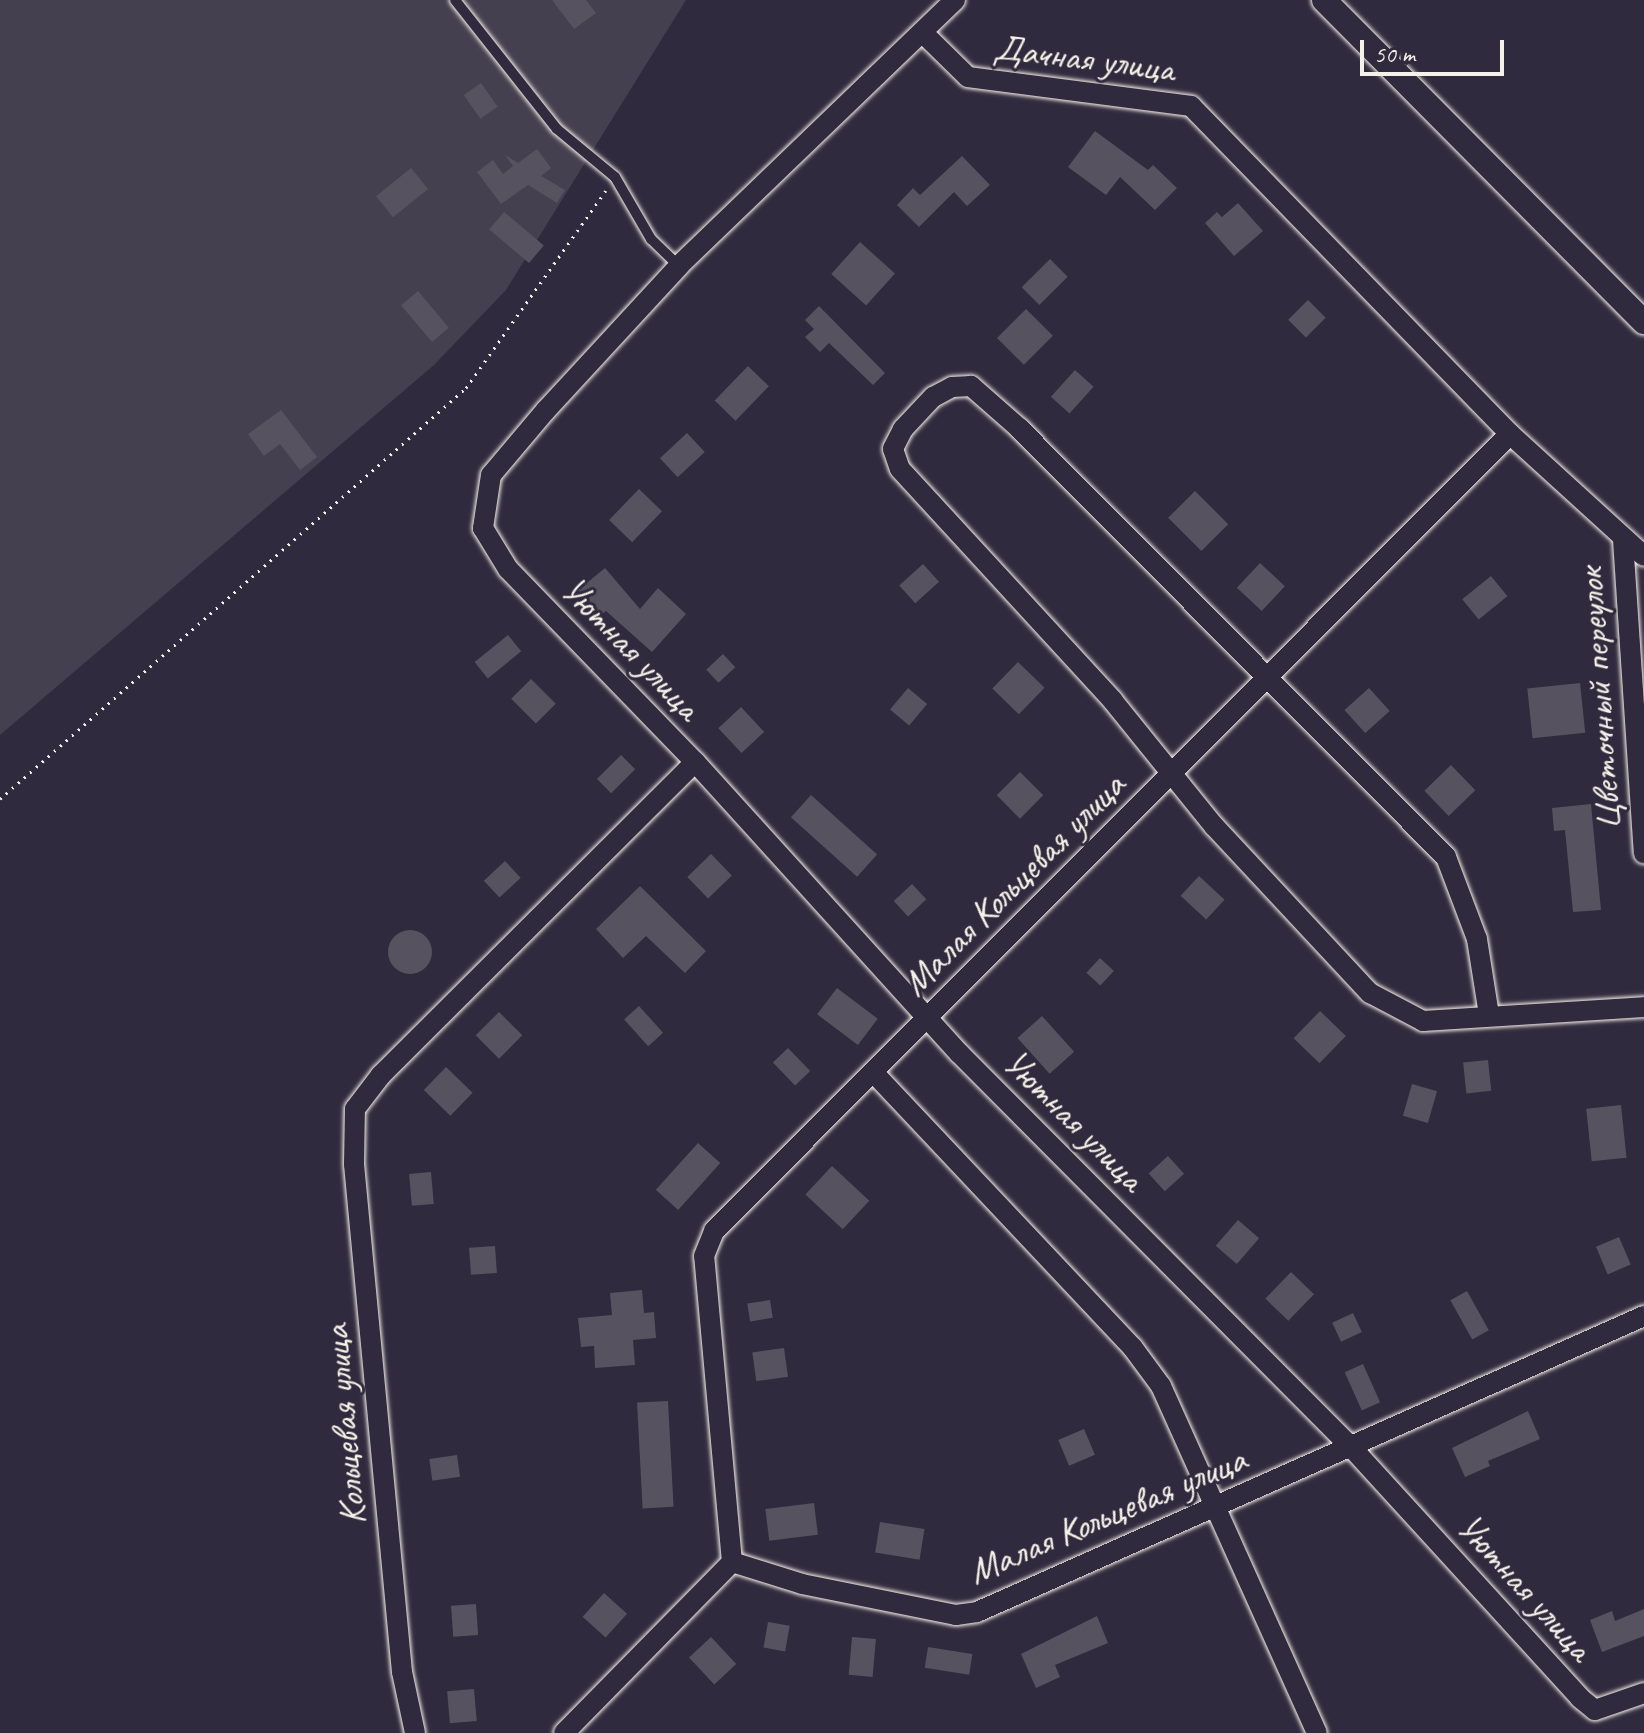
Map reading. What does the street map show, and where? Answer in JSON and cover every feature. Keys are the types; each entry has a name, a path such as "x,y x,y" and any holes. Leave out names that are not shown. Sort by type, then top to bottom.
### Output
{"street":[{"path":"679,266 955,0"},
{"path":"1324,0 1341,8 1644,322"},
{"name":"Дачная улица","path":"923,33 968,77 1191,106 1510,434 1644,556"},
{"name":"Уютная улица","path":"679,266 491,475 483,528 508,569 695,762 927,1017 1352,1448 1580,1698 1595,1710 1644,1693"},
{"name":"Малая Кольцевая улица","path":"1489,1015 1477,939 1446,857 985,398 971,386 952,387 933,397 903,429 893,449 900,469 1113,701 1170,776 1370,993 1399,1013 1423,1021 1644,1007"},
{"name":"Малая Кольцевая улица","path":"1510,434 714,1231 704,1256 732,1562 802,1584 956,1615 977,1612 1211,1505 1352,1448 1644,1316"},
{"name":"Цветочный переулок","path":"1623,540 1644,853"},
{"name":"Кольцевая улица","path":"415,1733 402,1672 354,1164 355,1109 381,1075 695,762"},
{"path":"873,1072 1133,1348 1161,1386 1211,1505 1317,1733"},
{"path":"564,1733 732,1562"}],"lane":[{"path":"455,0 557,129 615,177 651,239 679,266"}],"path":[{"path":"0,799 466,388 615,177"}],"shaded area":[{"path":"0,0 686,0 506,290 434,365 0,735"}],"building":[{"path":"552,0 586,0 596,13 574,29"},
{"path":"481,83 498,107 480,119 464,95"},
{"path":"1095,131 1148,170 1153,165 1177,188 1155,210 1120,177 1106,195 1068,167"},
{"path":"537,149 551,168 541,176 565,190 557,203 528,185 501,204 477,172 493,160 503,174 513,166 505,155 518,163"},
{"path":"962,156 990,185 967,206 954,192 919,227 897,205 913,188 920,195"},
{"path":"411,168 428,189 393,217 376,196"},
{"path":"1238,203 1263,231 1234,256 1205,223 1217,212 1222,217"},
{"path":"504,212 544,245 529,263 489,230"},
{"path":"860,242 895,273 866,305 831,274"},
{"path":"1050,259 1068,277 1039,305 1022,287"},
{"path":"418,291 449,328 432,342 401,305"},
{"path":"1308,300 1326,318 1306,337 1288,320"},
{"path":"819,306 885,373 873,385 829,343 820,352 805,337 814,329 805,320"},
{"path":"1026,309 1053,336 1024,365 997,338"},
{"path":"748,366 769,386 736,421 715,401"},
{"path":"1075,370 1094,387 1069,413 1051,397"},
{"path":"281,410 317,457 300,470 280,444 264,456 248,434"},
{"path":"687,433 705,452 678,477 660,458"},
{"path":"639,489 662,511 632,542 609,520"},
{"path":"1195,491 1228,524 1201,551 1168,518"},
{"path":"1260,563 1285,586 1262,611 1237,588"},
{"path":"923,564 939,582 915,603 899,585"},
{"path":"605,568 640,609 658,588 686,614 652,652 606,611 599,617 577,591"},
{"path":"1491,576 1507,596 1479,619 1462,599"},
{"path":"508,635 521,651 488,678 475,662"},
{"path":"723,654 735,667 718,683 706,670"},
{"path":"1018,662 1045,688 1019,714 992,689"},
{"path":"531,679 556,704 536,724 511,699"},
{"path":"1580,683 1585,733 1533,738 1527,689"},
{"path":"908,688 927,704 909,726 890,709"},
{"path":"1369,688 1390,711 1365,733 1344,710"},
{"path":"741,707 764,732 742,753 718,728"},
{"path":"621,755 635,769 611,793 597,779"},
{"path":"1451,765 1475,790 1449,816 1424,791"},
{"path":"1020,772 1043,795 1020,819 997,795"},
{"path":"811,795 877,855 857,877 791,817"},
{"path":"1591,804 1601,910 1573,912 1565,830 1554,831 1552,808"},
{"path":"711,854 732,876 708,899 687,877"},
{"path":"505,861 521,878 499,898 484,881"},
{"path":"1199,876 1225,900 1206,920 1181,896"},
{"path":"912,884 926,899 908,916 894,901"},
{"path":"640,886 706,951 685,973 646,936 623,958 596,929"},
{"path":"410,930 425,937 432,952 425,967 410,974 395,967 388,952 395,937"},
{"path":"1100,958 1114,971 1100,986 1086,973"},
{"path":"837,988 878,1019 858,1045 817,1014"},
{"path":"639,1006 663,1033 648,1046 624,1019"},
{"path":"1320,1011 1346,1036 1319,1063 1294,1038"},
{"path":"499,1012 522,1035 499,1059 476,1035"},
{"path":"1042,1016 1074,1052 1050,1074 1017,1038"},
{"path":"788,1048 810,1071 795,1086 773,1063"},
{"path":"1488,1060 1491,1091 1466,1093 1463,1063"},
{"path":"446,1067 473,1093 450,1116 424,1090"},
{"path":"1412,1084 1437,1091 1428,1123 1403,1116"},
{"path":"1621,1105 1627,1158 1592,1161 1586,1109"},
{"path":"698,1143 720,1163 678,1210 656,1190"},
{"path":"1168,1156 1184,1174 1165,1191 1149,1173"},
{"path":"832,1166 869,1201 843,1229 805,1195"},
{"path":"431,1172 434,1204 412,1206 409,1174"},
{"path":"1238,1220 1259,1238 1237,1264 1216,1246"},
{"path":"1619,1237 1631,1265 1608,1274 1596,1247"},
{"path":"495,1246 497,1273 471,1275 469,1248"},
{"path":"1291,1272 1314,1294 1288,1321 1265,1299"},
{"path":"642,1290 644,1313 654,1312 656,1338 633,1340 635,1365 595,1368 594,1346 581,1347 578,1318 612,1315 610,1293"},
{"path":"1467,1291 1489,1330 1472,1340 1450,1300"},
{"path":"770,1300 773,1318 750,1321 747,1304"},
{"path":"1353,1313 1362,1332 1341,1342 1332,1323"},
{"path":"784,1348 788,1377 756,1381 752,1352"},
{"path":"1363,1364 1380,1402 1362,1411 1345,1372"},
{"path":"668,1401 674,1507 643,1508 637,1403"},
{"path":"1528,1411 1540,1439 1488,1461 1490,1466 1465,1477 1452,1448"},
{"path":"1084,1429 1095,1455 1069,1466 1058,1440"},
{"path":"457,1455 460,1477 432,1481 429,1459"},
{"path":"814,1503 818,1535 769,1541 765,1509"},
{"path":"880,1522 924,1529 920,1560 875,1553"},
{"path":"604,1593 627,1614 606,1638 583,1617"},
{"path":"476,1604 478,1635 453,1637 451,1606"},
{"path":"1644,1609 1644,1636 1602,1652 1590,1620 1612,1611 1615,1621"},
{"path":"1097,1616 1108,1643 1055,1665 1060,1677 1036,1688 1021,1654"},
{"path":"768,1622 790,1626 785,1651 763,1648"},
{"path":"711,1637 736,1664 714,1685 689,1657"},
{"path":"852,1637 876,1639 873,1677 849,1675"},
{"path":"928,1647 972,1654 969,1675 925,1668"},
{"path":"474,1689 477,1721 450,1723 447,1691"}]}
